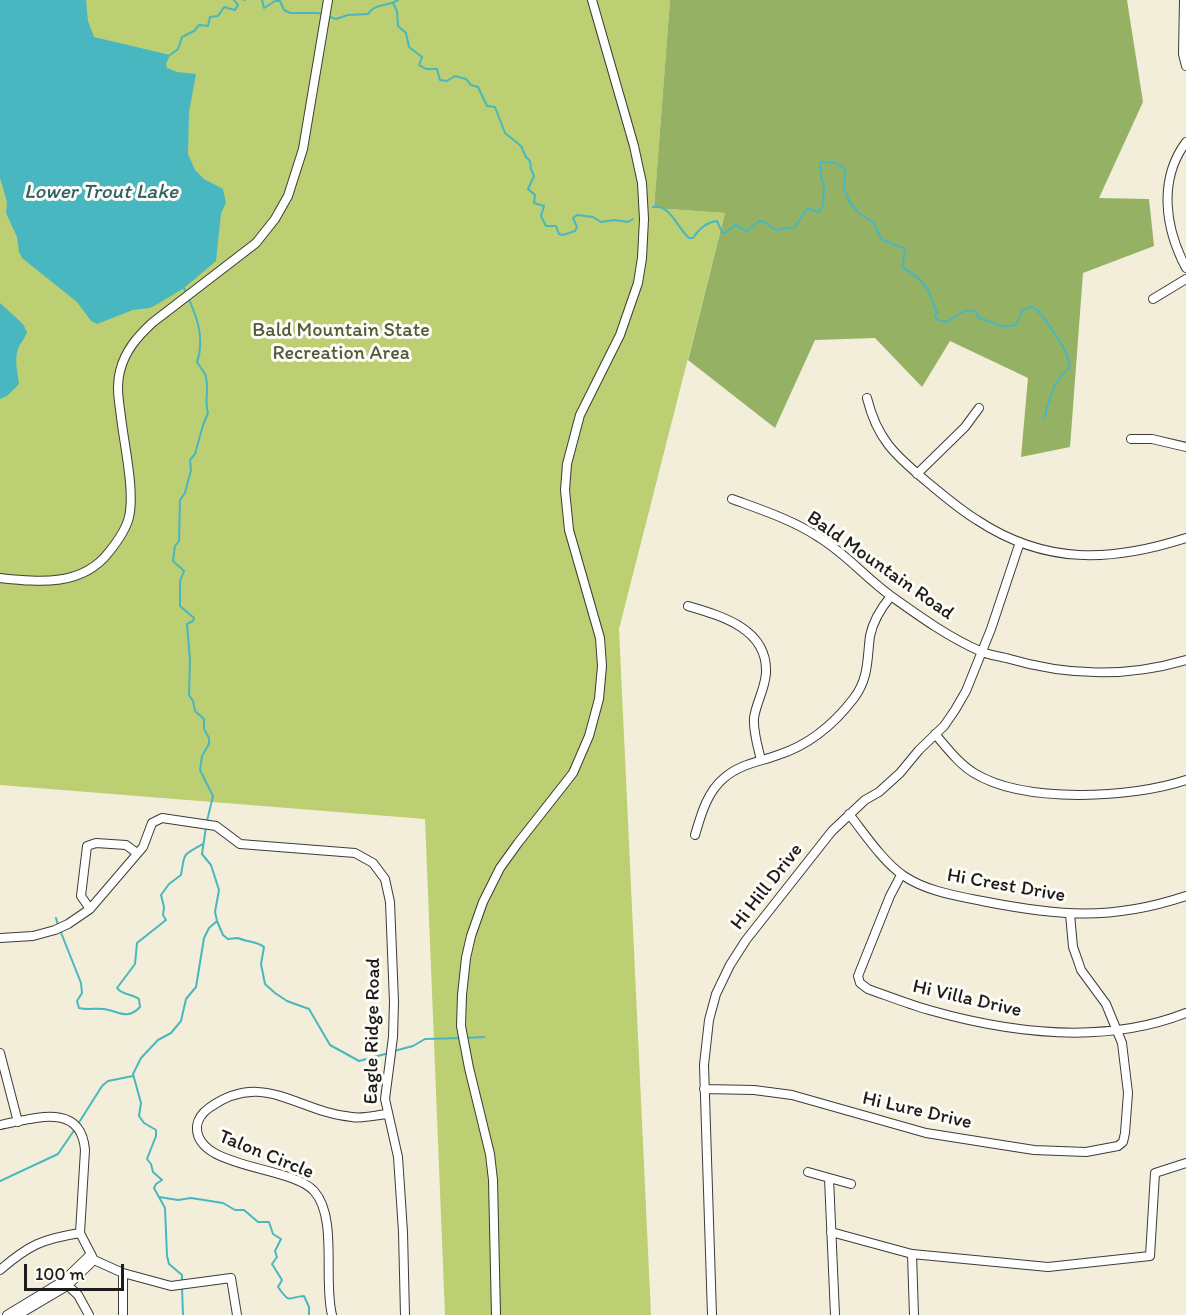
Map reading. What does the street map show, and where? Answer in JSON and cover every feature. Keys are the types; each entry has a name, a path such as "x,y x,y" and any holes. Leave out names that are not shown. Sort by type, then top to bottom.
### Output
{"street":[{"path":"0,578 40,582 66,580 87,571 106,557 119,540 129,517 130,493 118,396 119,373 125,354 136,338 152,323 256,243 275,219 288,196 303,149 328,0"},
{"path":"496,1315 493,1180 490,1154 461,1026 466,958 483,902 500,868 573,773 589,736 599,699 602,666 600,638 569,530 565,490 567,464 580,415 620,335 638,283 642,258 644,219 642,183 592,0"},
{"path":"1184,0 1186,66"},
{"path":"1186,142 1174,164 1166,195 1167,213 1173,239 1186,268"},
{"path":"1153,299 1186,279"},
{"path":"867,398 879,434 901,459 943,496 977,521 1020,542 1072,556 1097,556 1151,549 1186,538"},
{"path":"918,474 966,427 979,408"},
{"path":"1131,439 1152,439 1186,447"},
{"name":"Bald Mountain Road","path":"732,499 790,522 819,537 891,596 942,631 982,652 1060,671 1085,674 1129,672 1186,660"},
{"name":"Hi Hill Drive","path":"712,1315 704,1089 705,1044 717,994 730,965 746,940 832,831 865,800 879,792 900,773 944,726 962,699 982,652 1020,542"},
{"path":"695,835 703,809 722,779 744,765 778,755 807,742 835,720 854,698 865,679 874,621 891,596"},
{"path":"688,606 731,620 745,628 759,645 766,674 756,709 754,727 761,760"},
{"path":"935,734 973,773 992,782 1014,788 1083,795 1118,795 1186,780"},
{"name":"Hi Crest Drive","path":"849,814 902,875 934,889 966,898 1027,910 1070,914 1142,909 1186,896"},
{"name":"Eagle Ridge Road","path":"0,938 33,936 55,930 90,909 137,853 145,842 152,824 162,818 216,826 240,844 355,853 373,863 385,879 390,902 394,1002 393,1037 386,1089 388,1114 398,1157 405,1315"},
{"path":"90,909 81,896 87,846 96,843 126,846 137,853"},
{"name":"Hi Villa Drive","path":"902,875 890,896 858,976 860,982 868,989 927,1010 1013,1028 1053,1032 1139,1026 1186,1013"},
{"path":"1070,914 1071,933 1078,961 1106,1004 1117,1029"},
{"name":"Hi Lure Drive","path":"704,1089 754,1090 792,1095 926,1133 1034,1150 1086,1152 1114,1148 1123,1142 1128,1093 1124,1050 1117,1029"},
{"path":"0,1053 18,1122"},
{"name":"Talon Circle","path":"332,1315 327,1225 324,1208 313,1190 299,1182 219,1156 205,1148 196,1132 197,1121 212,1105 235,1095 253,1091 268,1092 351,1117 388,1114"},
{"path":"0,1125 56,1116 74,1122 84,1140 85,1150 81,1233 92,1257 123,1273 171,1286 231,1278 237,1315"},
{"path":"831,1232 912,1254 1048,1267 1150,1256 1155,1173 1186,1163"},
{"path":"808,1172 851,1185"},
{"path":"828,1178 835,1315"},
{"path":"0,1270 21,1252 39,1242 81,1233"},
{"path":"912,1254 914,1315"},
{"path":"18,1315 65,1283 92,1257"},
{"path":"123,1273 123,1315"},
{"path":"7,1315 65,1283"},
{"path":"65,1283 78,1296 89,1315"}],"green space":[{"name":"Bald Mountain State Recreation Area","path":"0,0 670,0 654,208 725,213 619,629 651,1315 445,1315 425,819 0,785"},
{"path":"670,0 1127,0 1143,102 1099,198 1149,199 1154,246 1083,273 1070,447 1021,457 1028,378 950,341 922,387 875,338 815,340 775,428 688,360 725,213 654,208"}],"water":[{"name":"Lower Trout Lake","path":"0,0 86,0 88,21 94,37 170,55 166,64 167,68 177,72 196,74 189,112 188,154 195,170 204,179 223,189 226,203 221,213 216,261 184,288 150,308 133,310 97,324 91,321 77,302 22,258 19,252 17,237 6,213 7,202 0,178"},
{"path":"0,303 23,324 27,332 17,353 19,384 7,396 0,399"}],"waterway":[{"path":"170,55 178,49 182,37 194,31 199,25 208,26 210,17 218,16 224,7 235,10 238,5 234,0"},
{"path":"262,0 264,8 275,1 280,1 284,10 290,13 318,13 336,19 348,15 368,14 374,8 398,0"},
{"path":"393,3 397,11 398,26 406,33 409,47 422,57 419,65 426,69 437,69 440,80 447,81 455,76 466,79 471,85 478,87 487,106 495,107 505,133 521,146 530,161 534,176 528,189 535,195 534,203 544,206 541,216 546,226 556,226 559,234 563,235 575,231 577,227 573,218 577,215 593,217 601,222 615,220 628,222 633,219"},
{"path":"653,207 665,209 689,238 693,238 706,224 717,221 722,232 725,233 735,225 747,231 759,221 776,230 795,227 805,211 809,209 819,212 823,206 824,188 820,170 821,162 837,163 845,170 844,188 850,203 860,214 874,223 881,239 903,248 905,252 902,267 917,277 928,290 938,313 935,315 936,319 947,322 961,313 972,311 976,312 978,318 999,326 1009,326 1016,325 1022,310 1033,307 1043,317 1062,345 1069,362 1069,367 1052,392 1045,418"},
{"path":"184,288 200,333 197,362 206,379 208,413 195,454 190,460 191,470 185,493 180,500 179,541 175,546 173,561 184,571 180,581 180,606 194,618 187,624 190,660 189,695 195,711 204,719 204,729 209,738 209,744 202,756 200,770 213,796 207,821"},
{"path":"206,827 202,854 211,865 219,890 215,912 223,935 228,939 238,938 264,947 261,964 265,984 287,1001 309,1009 330,1045 359,1061 389,1053"},
{"path":"60,930 81,983 82,993 77,1001 79,1008 104,1009 131,1014 140,1007 139,999 117,988 135,964 137,943 166,920 163,915 161,895 169,884 181,875 185,856 203,844"},
{"path":"56,918 58,925"},
{"path":"182,1281 182,1275 169,1264 167,1256 165,1208 154,1188 162,1180 153,1172 147,1159 156,1130 144,1123 139,1116 141,1103 133,1074 141,1058 158,1040 171,1033 181,1021 186,999 196,987 204,938 209,928 217,921"},
{"path":"466,1038 484,1037"},
{"path":"394,1051 413,1046 425,1039 461,1038"},
{"path":"78,1124 102,1086 108,1081 133,1076"},
{"path":"0,1181 58,1154 75,1129"},
{"path":"159,1197 178,1200 191,1198 223,1203 235,1210 244,1210 258,1222 269,1222 273,1234 281,1239 275,1251 277,1257 272,1264 282,1280 278,1287 287,1298 304,1296 309,1307 309,1315"},
{"path":"182,1287 183,1315"}]}
